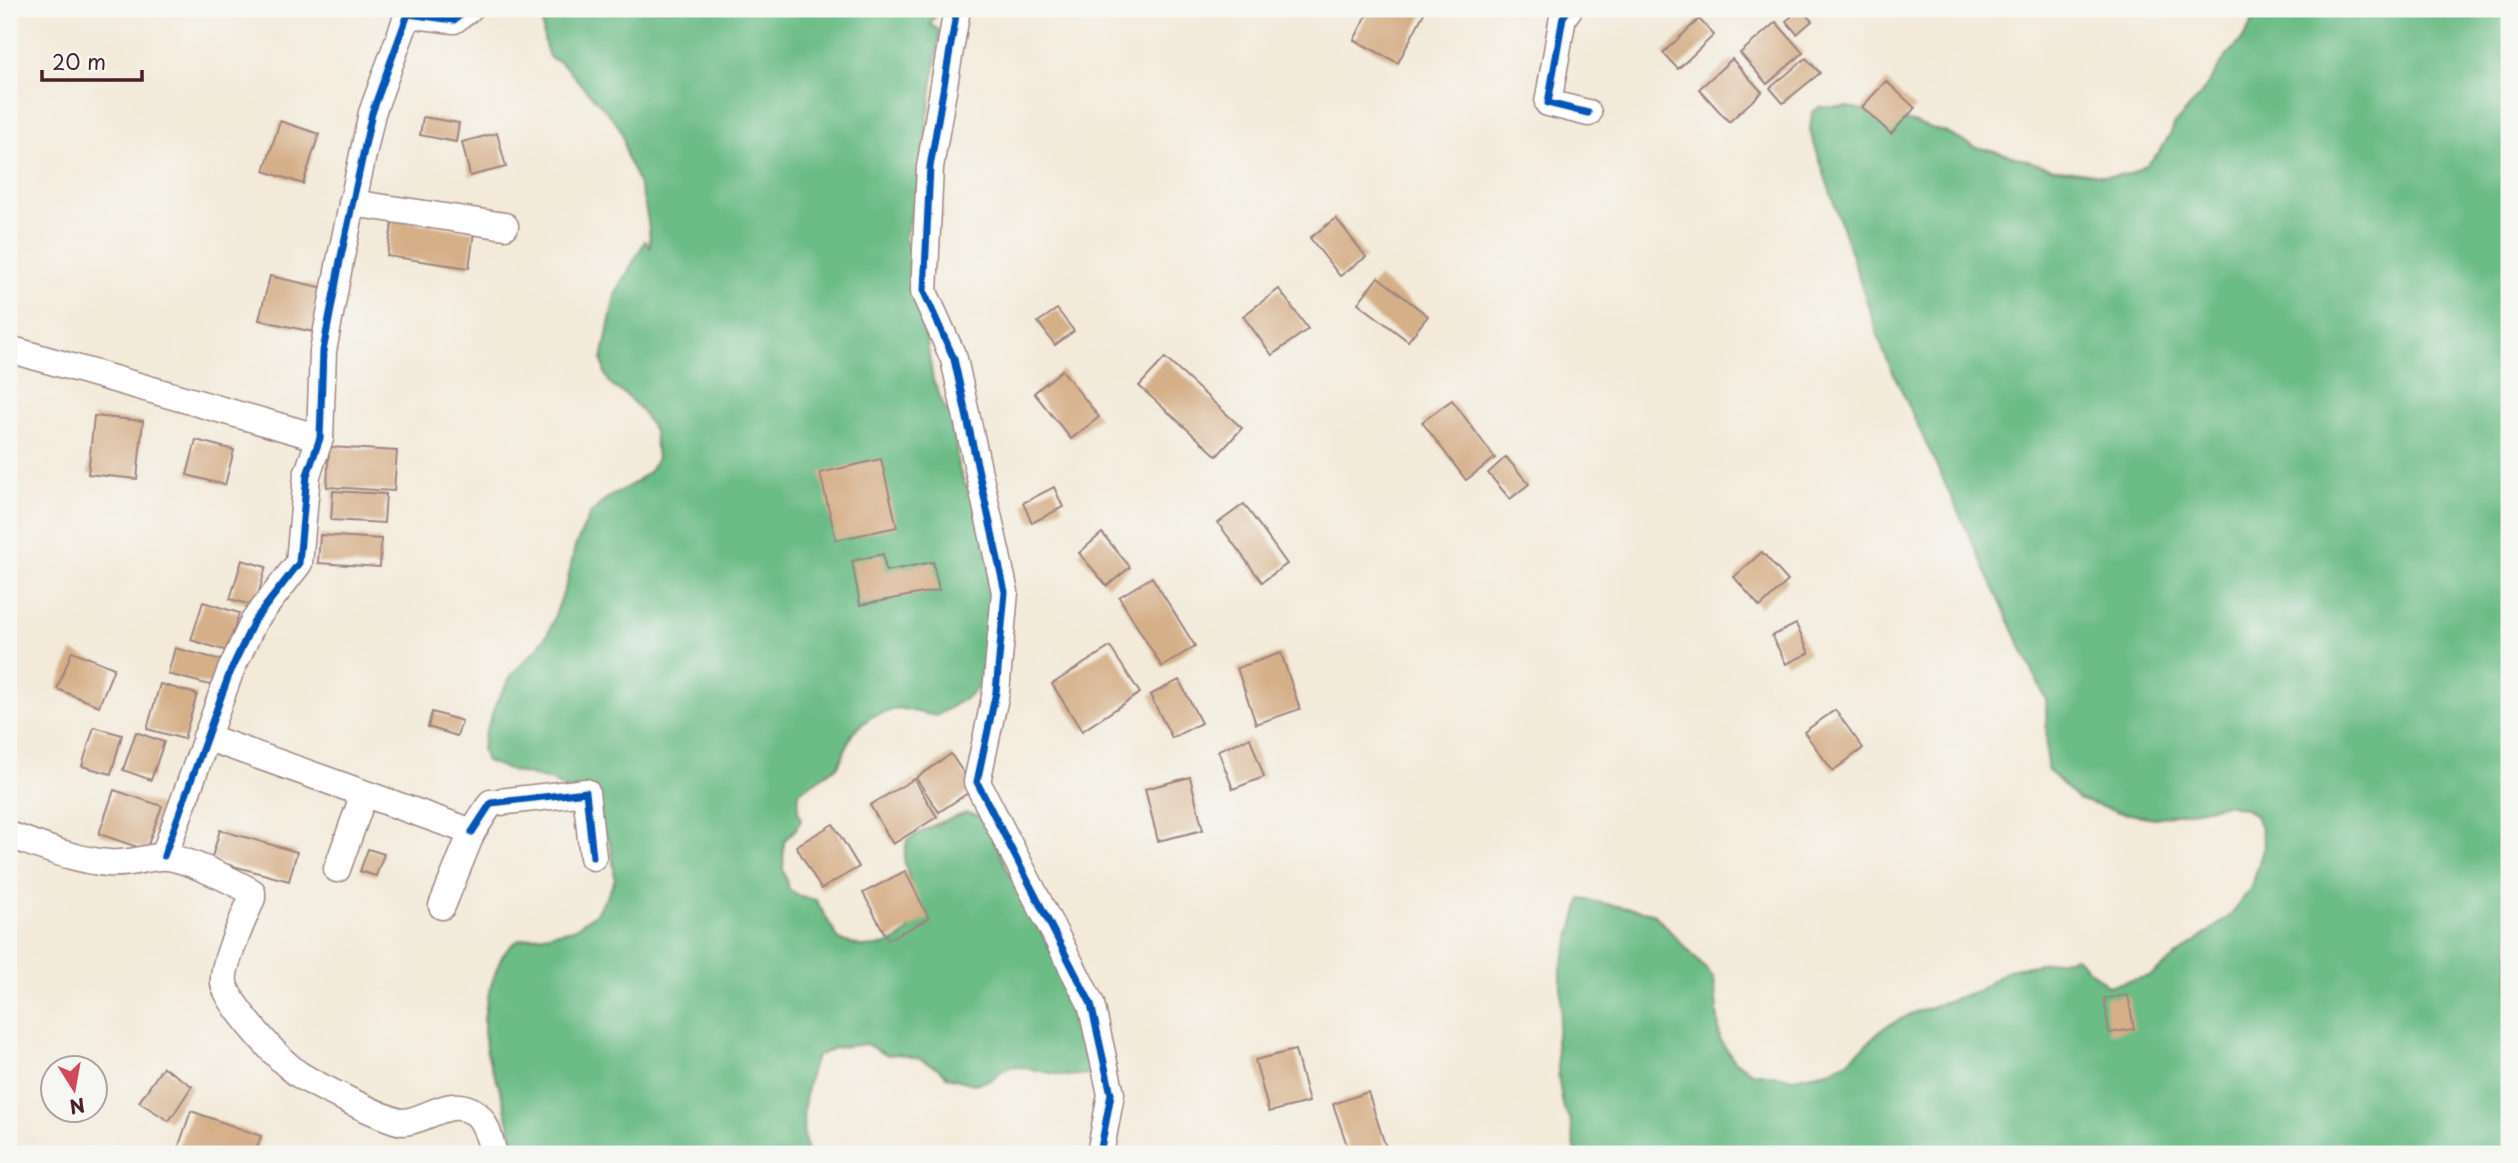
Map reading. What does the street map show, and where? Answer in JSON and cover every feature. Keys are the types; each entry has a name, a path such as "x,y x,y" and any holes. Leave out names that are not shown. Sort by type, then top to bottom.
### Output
{"street":[{"path":"164,856 230,672 254,621 299,563 307,475 320,438 323,351 372,113 400,11 454,20 469,9"},
{"path":"957,9 930,167 923,292 954,359 1005,592 996,692 977,782 1091,1004 1111,1094 1100,1154"},
{"path":"1569,9 1563,17 1548,103 1588,113"},
{"path":"352,203 505,226"},
{"path":"9,349 320,438"},
{"path":"206,737 472,832"},
{"path":"442,906 472,832 491,803 586,792 593,857"},
{"path":"337,869 364,794"},
{"path":"9,835 83,860 129,864 164,856 179,859 252,892 223,982 228,995 262,1039 297,1074 386,1118 403,1122 442,1108 460,1106 467,1109 475,1113 485,1128 494,1154"}],"green space":[{"path":"545,9 940,9 930,24 940,31 916,203 904,238 912,252 933,380 944,407 953,416 958,466 965,485 971,489 993,544 992,599 989,614 991,629 985,675 981,685 966,698 936,716 898,708 871,717 853,732 838,766 799,792 798,810 801,820 784,841 783,869 789,889 800,896 816,900 839,940 864,947 892,943 908,932 913,922 912,887 904,860 907,840 936,824 966,813 979,816 988,826 1007,869 1023,895 1081,1011 1095,1072 1092,1074 1067,1076 1014,1066 1001,1071 991,1080 974,1084 948,1077 938,1068 920,1059 898,1054 886,1055 866,1044 834,1048 816,1057 809,1080 803,1118 808,1154 515,1154 504,1103 486,1049 484,1027 491,985 501,959 514,943 574,929 595,914 615,879 611,845 583,800 550,780 512,771 486,761 482,750 484,737 496,703 513,673 537,649 549,631 567,583 575,547 590,514 606,499 651,470 657,458 654,431 641,410 611,385 602,360 615,295 645,241 650,247 643,200 619,127 566,67 550,58 543,34"},
{"path":"2260,9 2509,9 2509,1154 1576,1154 1570,1119 1564,1110 1559,1082 1556,1040 1561,1011 1561,969 1581,899 1653,913 1714,978 1720,1041 1736,1062 1752,1072 1793,1078 1829,1071 1847,1062 1885,1027 1913,1013 1977,991 2008,970 2076,957 2107,986 2150,976 2231,915 2252,886 2264,846 2260,825 2255,816 2246,809 2227,804 2155,818 2117,812 2078,799 2047,769 2046,700 1884,353 1810,131 1812,112 1820,107 1848,107 1913,122 1947,133 1974,147 2051,168 2110,176 2130,174 2148,164 2160,151 2174,125 2200,96 2225,58 2242,40"}],"building":[{"path":"1370,9 1425,11 1398,63 1354,40"},
{"path":"1800,9 1812,21 1797,34 1786,21"},
{"path":"1699,19 1714,35 1678,69 1663,53"},
{"path":"1776,22 1803,53 1767,84 1740,53"},
{"path":"1806,58 1820,73 1783,103 1770,88"},
{"path":"1732,59 1762,92 1729,122 1699,89"},
{"path":"1886,81 1915,108 1891,134 1862,107"},
{"path":"423,117 459,123 456,142 420,135"},
{"path":"280,121 319,134 303,184 264,171"},
{"path":"497,133 506,167 470,176 462,142"},
{"path":"1336,218 1366,257 1340,276 1310,238"},
{"path":"393,219 474,232 469,268 387,256"},
{"path":"270,276 329,289 318,333 259,320"},
{"path":"1378,277 1428,316 1408,341 1358,303"},
{"path":"1279,289 1308,329 1272,355 1243,316"},
{"path":"1057,309 1074,331 1055,345 1038,322"},
{"path":"1165,358 1242,428 1217,456 1139,386"},
{"path":"1062,370 1099,417 1071,439 1034,393"},
{"path":"1452,400 1495,458 1466,480 1422,422"},
{"path":"94,416 143,421 137,479 88,474"},
{"path":"196,440 234,450 225,485 187,475"},
{"path":"329,447 397,451 394,491 327,487"},
{"path":"1506,457 1529,484 1510,499 1488,473"},
{"path":"881,459 897,527 836,540 820,473"},
{"path":"1054,487 1063,507 1032,523 1023,503"},
{"path":"333,491 386,494 384,523 331,520"},
{"path":"1244,504 1287,564 1262,582 1218,523"},
{"path":"1102,533 1130,567 1107,586 1079,553"},
{"path":"320,535 381,539 380,567 318,563"},
{"path":"1762,552 1788,581 1760,607 1734,577"},
{"path":"883,554 886,571 933,562 939,590 860,605 852,561"},
{"path":"242,560 266,567 255,606 230,599"},
{"path":"1152,577 1195,646 1162,667 1119,597"},
{"path":"203,602 239,613 227,651 191,640"},
{"path":"1796,624 1809,653 1786,664 1772,636"},
{"path":"1110,647 1140,693 1082,731 1052,684"},
{"path":"175,648 221,660 214,686 168,674"},
{"path":"72,651 114,668 99,706 57,689"},
{"path":"1281,653 1300,709 1256,724 1237,668"},
{"path":"1179,680 1201,723 1172,738 1150,695"},
{"path":"160,684 197,694 184,739 147,729"},
{"path":"1835,710 1863,748 1833,771 1804,732"},
{"path":"432,712 462,721 457,736 428,727"},
{"path":"94,727 122,735 111,774 82,766"},
{"path":"136,732 164,742 151,780 123,770"},
{"path":"1250,738 1264,777 1233,789 1218,750"},
{"path":"951,754 974,789 939,812 916,778"},
{"path":"1190,777 1203,830 1158,841 1145,789"},
{"path":"914,779 937,817 893,844 870,805"},
{"path":"114,790 162,806 146,850 99,834"},
{"path":"833,824 859,867 821,889 796,846"},
{"path":"220,830 297,852 289,881 211,860"},
{"path":"368,849 384,854 376,876 360,871"},
{"path":"905,871 929,918 888,940 863,893"},
{"path":"2128,995 2134,1029 2109,1033 2104,998"},
{"path":"1295,1050 1309,1102 1269,1112 1255,1060"},
{"path":"163,1067 192,1086 169,1121 139,1102"},
{"path":"1368,1092 1388,1154 1350,1154 1333,1104"},
{"path":"191,1111 261,1136 255,1154 176,1154"}],"cycle path":[{"path":"164,856 230,672 254,621 299,563 307,475 320,438 323,351 372,113 408,14 454,20 469,9"},
{"path":"957,9 930,167 924,292 954,359 1005,592 996,692 977,782 1091,1004 1111,1094 1100,1154"},
{"path":"1569,9 1563,17 1548,103 1588,113"},
{"path":"472,832 491,803 586,792 593,857"}]}
